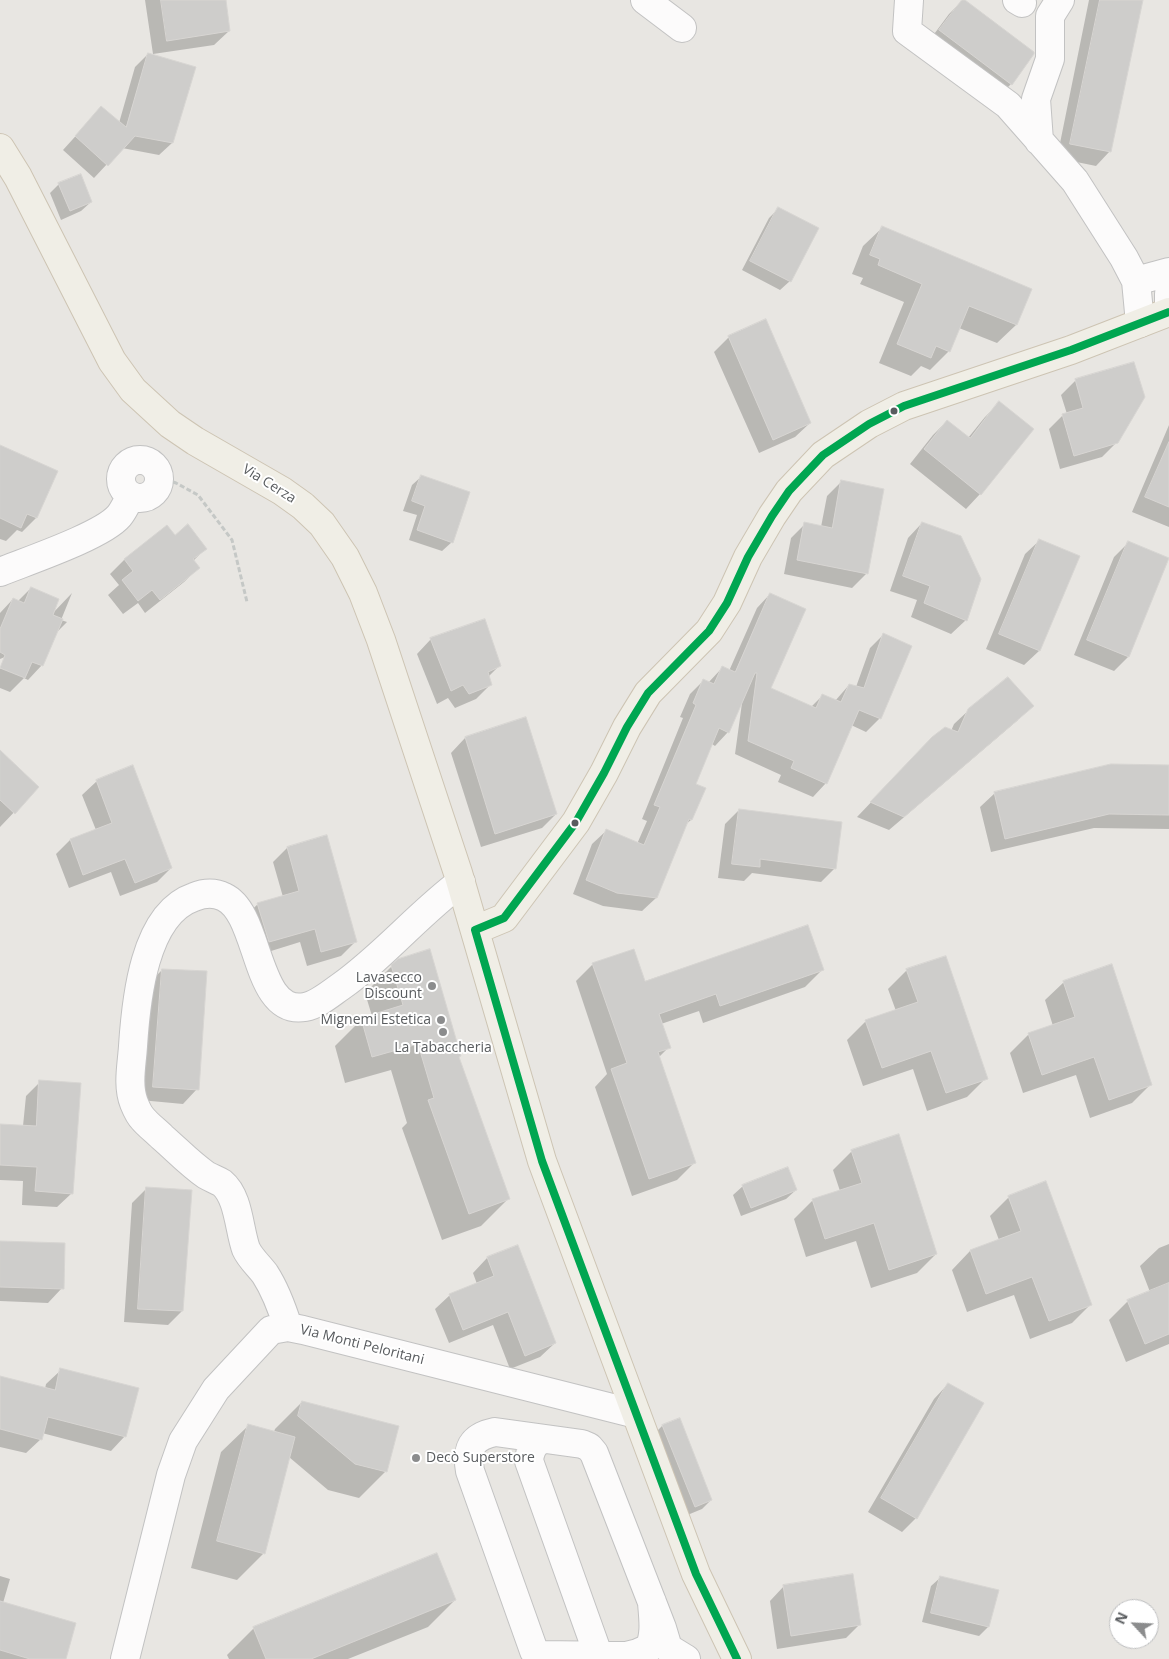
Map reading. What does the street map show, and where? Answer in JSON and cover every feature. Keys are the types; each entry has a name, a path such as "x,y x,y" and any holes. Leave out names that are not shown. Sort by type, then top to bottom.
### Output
{"main road":[{"name":"Via Cerza","path":"0,148 18,177 112,361 133,390 170,424 195,441 274,486 303,506 322,524 345,557 363,593 381,640 460,877 542,1161 696,1574 736,1659"},
{"path":"475,930 504,918 576,822 627,727 648,694 709,631 727,603 748,557 772,516 789,490 823,455 869,424 904,406 1071,350 1169,312"}],"street":[{"path":"645,0 682,28"},
{"path":"909,0 907,32 1008,105 1074,181 1124,258 1136,281 1140,323"},
{"path":"1039,141 1036,99 1050,59 1050,16 1060,0"},
{"path":"1136,281 1169,272"},
{"path":"1169,294 1169,312"},
{"path":"0,572 88,536 118,517 131,496 124,490 121,482 122,474 126,466 133,461 142,460 150,463 156,468 159,477"},
{"path":"288,1327 279,1300 266,1276 247,1251 231,1194 222,1183 193,1165 142,1118 134,1102 130,1084 136,1005 140,980 150,951 167,915 177,905 201,894 214,893 226,897 234,904 242,917 272,990 283,1003 294,1008 307,1007 351,979 393,944 460,877"},
{"name":"Via Monti Peloritani","path":"126,1659 171,1475 184,1442 216,1389 271,1330 288,1327 636,1414"},
{"path":"652,1602 653,1629 652,1642 649,1648 626,1656 603,1658 538,1655 534,1651 470,1471 468,1457 476,1440 484,1434 495,1432 582,1444 589,1447 594,1453 652,1602 668,1648 686,1659"},
{"path":"541,1439 529,1453 529,1461 603,1658"}],"path":[{"path":"159,477 176,483 198,495 232,540 246,602"}],"building":[{"path":"161,0 226,0 230,31 167,41"},
{"path":"962,0 965,0 1034,52 1012,85 939,30"},
{"path":"1100,0 1143,0 1111,152 1070,144"},
{"path":"148,53 196,67 173,143 135,136 108,166 75,136 101,106 126,127"},
{"path":"81,174 92,202 70,211 58,183"},
{"path":"778,207 819,228 791,282 750,261"},
{"path":"882,226 1032,289 1017,325 969,306 950,352 936,346 931,358 897,344 922,284 878,265 880,259 870,255"},
{"path":"766,319 811,423 773,440 728,336"},
{"path":"1134,362 1145,397 1118,443 1074,456 1062,414 1083,408 1075,379"},
{"path":"999,401 1034,429 981,495 924,449 947,420 970,438"},
{"path":"1169,442 1169,507 1145,497"},
{"path":"0,445 58,471 37,518 27,514 21,528 0,518"},
{"path":"421,475 470,492 453,543 417,530 425,506 412,501"},
{"path":"841,480 884,489 868,574 797,560 804,522 832,528"},
{"path":"922,522 961,536 981,579 967,621 924,603 930,586 903,576"},
{"path":"188,524 207,549 193,559 200,568 160,600 152,590 138,601 122,580 133,571 124,559 167,525 175,535"},
{"path":"1039,539 1080,556 1040,651 999,634"},
{"path":"1128,541 1169,558 1129,657 1087,640"},
{"path":"31,587 59,599 53,615 63,619 43,666 32,662 25,678 0,668 5,655 0,652 0,629 13,598 24,603"},
{"path":"770,593 806,609 771,688 816,708 822,694 841,702 849,684 864,688 883,633 912,646 881,719 859,710 827,784 791,768 794,761 748,741 757,673 755,673 729,733 719,728 696,784 706,788 692,820 689,819 657,898 617,893 586,880 606,829 644,845 660,807 654,805 696,705 693,703 703,679 714,684 722,666 735,672"},
{"path":"485,619 501,666 488,672 492,685 469,694 463,685 451,691 430,638"},
{"path":"1008,677 1034,706 904,817 870,802 932,737 945,727 958,732 968,709"},
{"path":"526,717 557,814 495,834 465,737"},
{"path":"0,750 39,787 15,814 0,800"},
{"path":"1111,764 1169,765 1169,815 1109,814 1005,839 994,792"},
{"path":"133,765 172,868 135,883 125,859 83,875 70,839 112,823 96,780"},
{"path":"739,809 842,822 836,869 760,859 760,867 732,864"},
{"path":"327,835 357,942 321,952 315,929 269,942 257,903 299,891 287,847"},
{"path":"808,925 824,970 720,1006 716,994 659,1014 671,1048 658,1052 696,1163 649,1179 611,1069 627,1063 592,963 634,949 645,981"},
{"path":"430,949 461,1056 459,1057 510,1199 469,1214 428,1100 434,1098 418,1044 372,1057 361,1018 403,1005 391,965 398,959"},
{"path":"946,956 988,1079 946,1093 931,1051 882,1068 865,1020 918,1002 906,969"},
{"path":"1112,964 1152,1085 1109,1100 1094,1057 1042,1075 1028,1033 1075,1017 1063,981"},
{"path":"162,969 207,971 199,1090 153,1087"},
{"path":"39,1080 81,1083 73,1194 35,1191 37,1167 0,1165 0,1124 36,1126"},
{"path":"899,1134 937,1254 889,1270 874,1223 825,1239 812,1199 862,1183 851,1150"},
{"path":"788,1167 797,1190 751,1208 742,1185"},
{"path":"1046,1181 1092,1305 1049,1321 1032,1277 986,1294 970,1250 1021,1231 1008,1196"},
{"path":"146,1187 192,1190 183,1311 138,1309"},
{"path":"0,1241 65,1243 64,1289 0,1287"},
{"path":"518,1245 556,1343 525,1356 508,1312 463,1330 449,1294 494,1276 487,1257"},
{"path":"1169,1283 1169,1334 1145,1344 1127,1300"},
{"path":"60,1368 139,1388 126,1437 48,1417 42,1440 0,1429 0,1376 55,1390"},
{"path":"948,1383 984,1403 917,1519 881,1498"},
{"path":"302,1401 399,1426 387,1472 355,1464 298,1416"},
{"path":"680,1418 712,1500 695,1507 662,1425"},
{"path":"248,1424 295,1437 265,1554 217,1541"},
{"path":"437,1553 456,1600 311,1659 266,1659 253,1627"},
{"path":"853,1574 861,1625 791,1636 783,1585"},
{"path":"940,1576 999,1590 989,1627 931,1613"},
{"path":"0,1601 76,1623 66,1659 30,1659 0,1650"}],"transit line":[{"path":"737,1659 696,1574 542,1161 475,930 504,918 576,822 627,727 648,693 709,631 727,603 748,557 772,516 789,491 823,455 869,424 904,406 1071,350 1169,312"}],"place":[{"name":"Lavasecco Discount","path":"432,986"},
{"name":"Mignemi Estetica","path":"441,1020"},
{"name":"La Tabaccheria","path":"443,1032"},
{"name":"Decò Superstore","path":"416,1458"}]}
